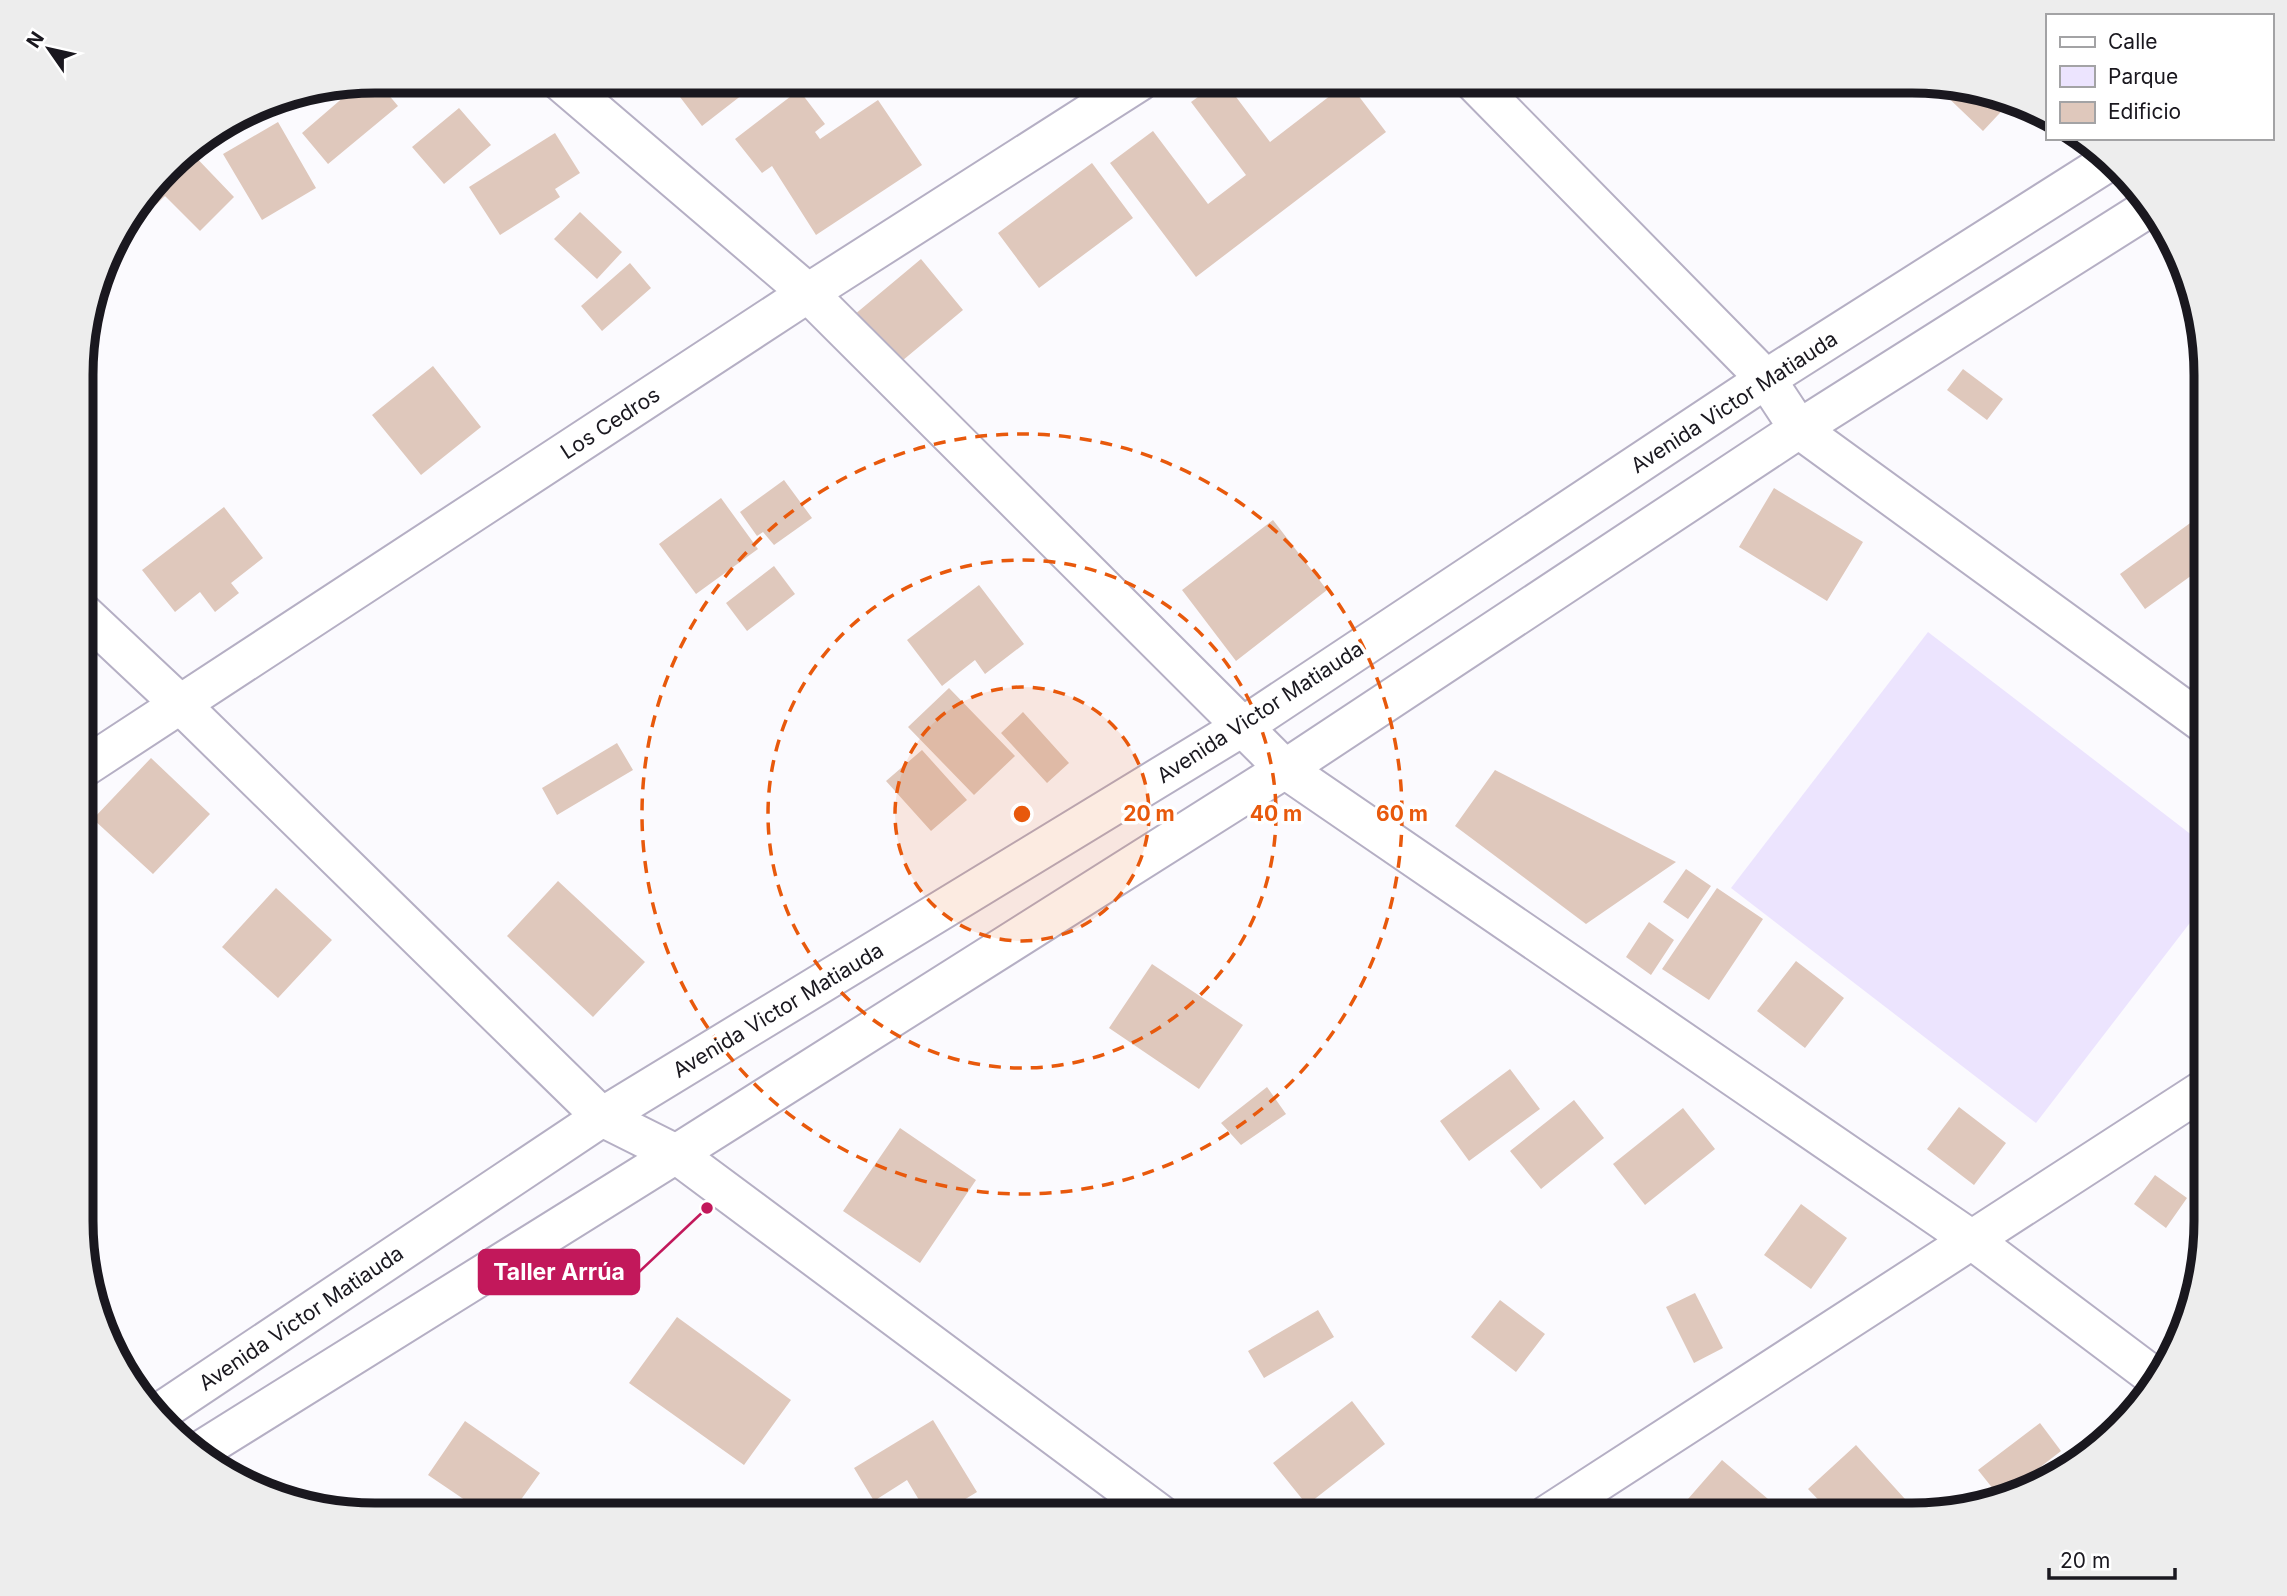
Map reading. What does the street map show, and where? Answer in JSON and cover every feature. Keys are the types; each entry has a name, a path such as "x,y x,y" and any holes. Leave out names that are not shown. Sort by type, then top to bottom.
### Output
{"street":[{"path":"575,93 808,293 1285,769 1972,1240 2150,1373"},
{"name":"Los Cedros","path":"93,761 808,293 1121,93"},
{"path":"1485,93 1766,379 1800,429 2194,716"},
{"name":"Avenida Victor Matiauda","path":"165,1409 602,1117 1242,727 1766,379 2102,166"},
{"path":"206,1447 677,1154 1285,769 1800,429 2142,212"},
{"path":"93,622 602,1117 677,1154 1145,1503"},
{"path":"1566,1503 2194,1096"}],"green space":[{"path":"1928,632 2194,837 2194,918 2036,1123 1731,888"}],"building":[{"path":"387,93 398,106 328,164 302,133 347,94"},
{"path":"677,93 745,93 702,126"},
{"path":"795,93 801,93 825,124 815,132 820,139 878,100 922,165 816,235 772,166 762,173 735,139"},
{"path":"1203,93 1233,93 1270,142 1334,93 1356,93 1386,132 1196,277 1110,163 1153,131 1208,204 1246,175 1191,102"},
{"path":"1945,95 2004,108 1983,131"},
{"path":"459,108 491,145 444,184 412,147"},
{"path":"278,122 316,188 262,220 223,154"},
{"path":"555,133 580,173 555,189 560,197 500,235 469,187"},
{"path":"196,157 234,197 200,231 165,196 137,223 175,175"},
{"path":"1092,163 1133,218 1039,288 998,233"},
{"path":"580,212 622,252 597,279 554,239"},
{"path":"921,259 963,310 890,371 848,320"},
{"path":"630,263 651,288 602,331 581,306"},
{"path":"433,366 481,427 421,475 372,415"},
{"path":"1963,369 2003,399 1987,420 1947,390"},
{"path":"784,480 812,518 774,545 763,532 757,536 740,512"},
{"path":"1774,488 1863,542 1827,601 1739,547"},
{"path":"721,498 758,549 696,594 659,544"},
{"path":"224,507 263,558 231,583 239,593 215,612 200,592 175,612 142,570"},
{"path":"1273,520 1327,590 1236,661 1182,590"},
{"path":"2194,520 2194,574 2145,609 2120,574"},
{"path":"774,566 795,594 747,631 726,603"},
{"path":"979,585 1024,644 985,674 975,660 942,686 907,640"},
{"path":"949,688 1015,756 974,795 908,727"},
{"path":"1023,712 1069,763 1047,783 1001,733"},
{"path":"617,743 633,770 557,815 542,788"},
{"path":"922,750 967,800 931,831 886,781"},
{"path":"151,758 210,814 153,874 93,819"},
{"path":"1495,770 1676,862 1586,924 1455,826"},
{"path":"1686,869 1711,886 1688,919 1663,902"},
{"path":"558,881 645,962 593,1017 507,936"},
{"path":"276,888 332,940 278,998 222,947"},
{"path":"1717,888 1763,919 1709,1000 1662,969"},
{"path":"1649,922 1674,940 1651,975 1626,957"},
{"path":"1796,961 1844,998 1805,1048 1757,1011"},
{"path":"1152,964 1243,1025 1199,1089 1109,1028"},
{"path":"1510,1069 1540,1109 1469,1161 1440,1121"},
{"path":"1267,1087 1286,1114 1241,1145 1221,1123"},
{"path":"1574,1100 1604,1138 1541,1189 1510,1151"},
{"path":"1959,1107 2006,1143 1974,1185 1927,1149"},
{"path":"1683,1108 1715,1149 1645,1205 1613,1164"},
{"path":"900,1128 976,1180 920,1263 843,1211"},
{"path":"2155,1175 2187,1198 2166,1228 2134,1204"},
{"path":"1801,1204 1847,1238 1811,1289 1764,1255"},
{"path":"1695,1293 1723,1348 1694,1363 1666,1307"},
{"path":"1500,1300 1545,1334 1516,1372 1471,1337"},
{"path":"1318,1310 1334,1337 1264,1378 1248,1351"},
{"path":"677,1317 791,1400 744,1465 629,1383"},
{"path":"1352,1401 1385,1444 1310,1503 1305,1503 1273,1463"},
{"path":"933,1420 977,1492 959,1503 921,1503 907,1480 874,1501 854,1468"},
{"path":"465,1421 540,1473 519,1503 469,1503 428,1475"},
{"path":"2040,1423 2061,1451 2023,1481 1995,1491 1978,1470"},
{"path":"1856,1445 1905,1499 1901,1503 1821,1503 1808,1489"},
{"path":"1722,1460 1768,1499 1764,1503 1684,1503"}],"place":[{"name":"Taller Arrúa","path":"707,1208"}]}
